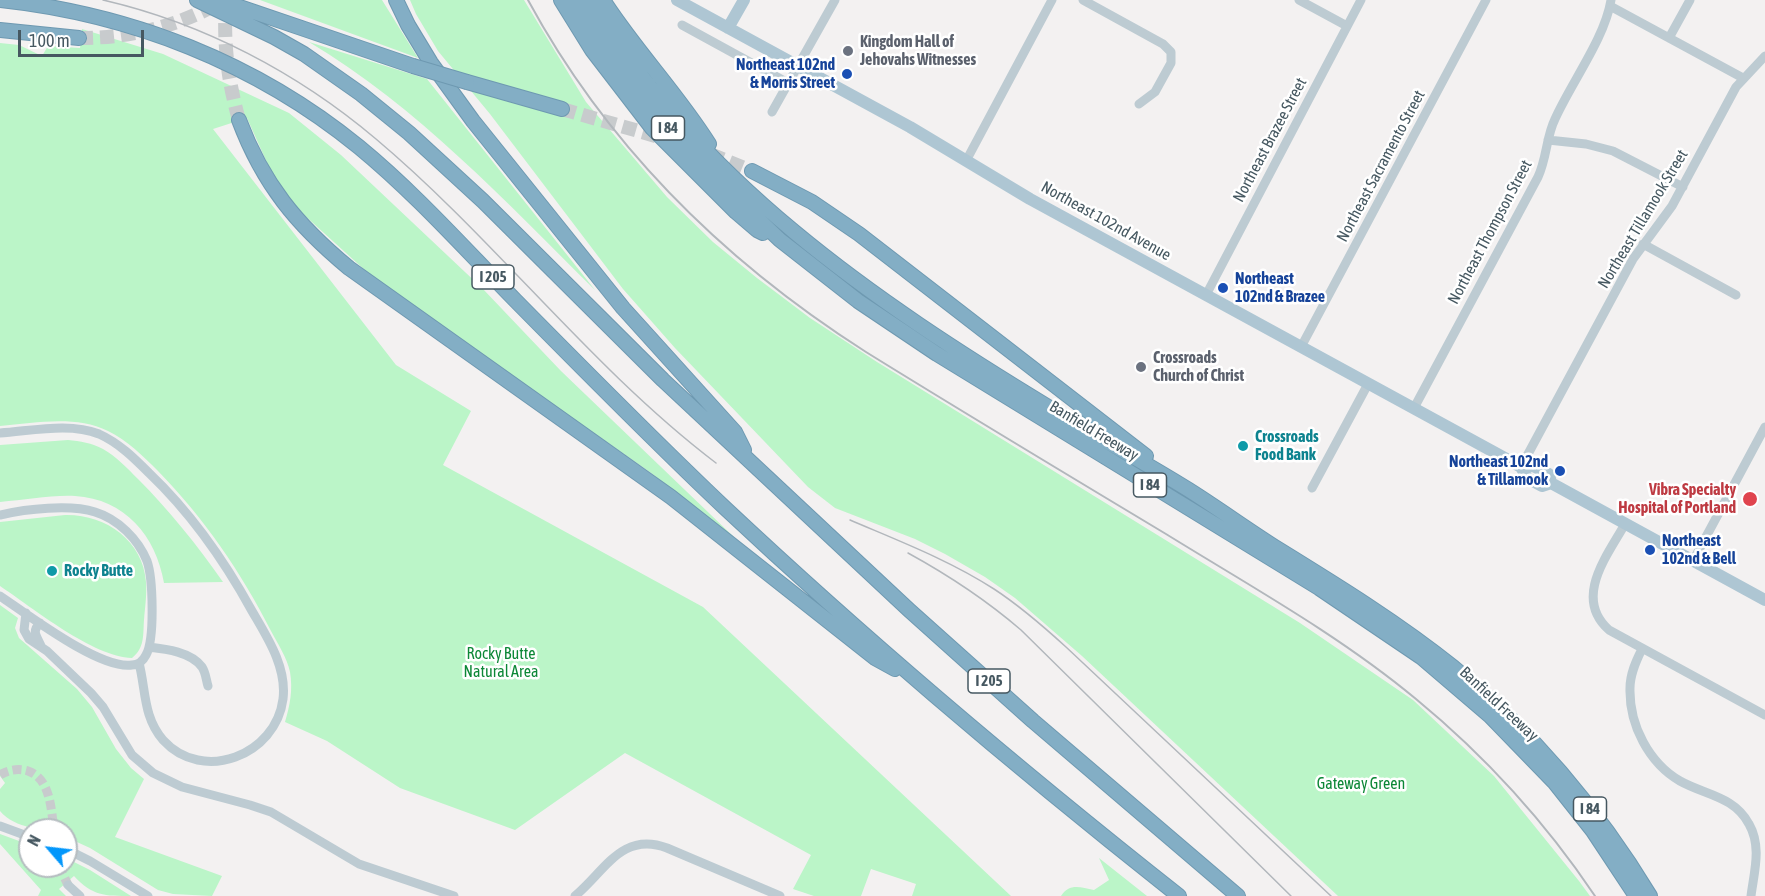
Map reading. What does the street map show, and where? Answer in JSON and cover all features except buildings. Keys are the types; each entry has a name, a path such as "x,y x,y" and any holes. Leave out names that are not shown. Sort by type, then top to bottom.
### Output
{"highway":[{"name":"I 205","path":"0,0 81,13 171,39 256,78 333,127 404,186 693,478 912,678 1071,811 1179,896"},
{"name":"I 205","path":"197,0 304,54 361,94 409,133 483,201 663,380 748,457 819,526 964,659 1238,896"},
{"path":"219,0 413,66 562,109"},
{"path":"396,0 418,44 463,107 623,308 735,432 748,457"},
{"path":"561,0 592,50 637,110 668,145 757,230 780,240"},
{"name":"Banfield Freeway","path":"576,0 591,28 617,65 662,121 714,177 780,240 858,302 937,354 1319,588 1421,657 1490,716 1548,776 1593,831 1636,896"},
{"name":"Banfield Freeway","path":"590,0 646,82 674,115 723,166 800,238 873,293 954,348 1039,402 1189,490 1386,618 1476,687 1522,730 1563,776 1608,833 1650,896"},
{"path":"603,0 638,51 695,122 723,166"},
{"path":"0,30 80,38"},
{"path":"239,120 256,159 276,194 315,239 349,268 662,491 875,658 912,678"},
{"path":"753,171 812,202 859,234 1189,490"}],"main road":[{"name":"Northeast 102nd Avenue","path":"677,0 895,118 1030,199 1521,467 1527,478 1542,486 1551,483 1765,600"},
{"path":"728,28 744,0"}],"street":[{"path":"772,112 835,0"},
{"path":"966,161 1052,0"},
{"path":"1083,0 1163,44 1171,52 1171,63 1155,92 1139,104"},
{"path":"1299,0 1347,26"},
{"name":"Northeast Brazee Street","path":"1206,295 1361,0"},
{"name":"Northeast Sacramento Street","path":"1301,347 1486,0"},
{"path":"1669,39 1690,0"},
{"path":"1611,3 1669,39 1743,78"},
{"name":"Northeast Thompson Street","path":"1414,408 1538,177 1546,157 1548,140 1556,117 1606,22 1611,3"},
{"path":"682,25 788,82"},
{"name":"Northeast Tillamook Street","path":"1521,467 1633,259 1683,187 1730,96 1743,78 1765,57"},
{"path":"1548,140 1587,144 1612,151 1683,187"},
{"path":"1643,244 1736,295"},
{"path":"1312,488 1368,384"},
{"path":"1693,561 1765,427"},
{"path":"0,433 64,429 91,431 117,445 156,479 189,515 219,555 260,625 282,672 284,689 281,712 272,731 252,750 223,761 192,758 168,744 155,728 146,704 139,663"},
{"path":"0,515 57,509 86,509 104,516 126,531 142,552 150,570 152,588 149,648 139,663 130,666 114,663 80,648 0,596"},
{"path":"1625,524 1596,577 1593,587 1593,605 1596,615 1609,630 1765,715"},
{"path":"26,613 24,626 26,635 41,646"},
{"path":"40,623 35,627 34,634 41,646 98,700 137,761 161,778 182,787 271,812 359,864 454,896"},
{"path":"149,648 172,651 194,660 202,667 208,686"},
{"path":"1642,649 1634,665 1630,688 1633,714 1639,734 1650,754 1668,772 1692,787 1728,801 1743,814 1750,825 1757,846 1751,896"},
{"path":"0,826 18,833"},
{"path":"575,896 622,851 635,844 648,843 667,848 780,896"},
{"path":"78,855 148,896"},
{"path":"68,885 80,896"}],"green space":[{"path":"260,0 382,0 418,58"},
{"name":"Gateway Green","path":"410,0 524,0 586,102 667,197 713,242 810,318 877,362 1300,623 1413,700 1494,776 1590,896 1338,896 1082,656 1015,598 985,577 915,539 835,508 808,487 675,348 623,289 490,114 438,51"},
{"name":"Rocky Butte Natural Area","path":"82,29 163,54 289,113 341,155 483,289 561,371 735,538 651,473 368,273 281,194 247,118 213,129 396,365 471,411 443,465 703,607 1011,896 912,896 916,884 871,869 861,896 814,896 793,889 811,855 625,753 515,830 400,788 327,741 285,722 290,703 291,685 289,667 282,651 247,588 220,546 191,508 158,471 122,439 95,426 55,421 0,426 0,43 19,45 42,56 48,46 80,48"},
{"path":"309,42 427,79 595,290 460,157 387,96"},
{"path":"68,440 99,447 122,463 172,516 223,582 164,583 154,550 146,536 123,512 109,504 75,496 0,502 0,445"},
{"path":"65,515 94,519 107,525 130,542 138,554 146,582 146,596 142,640 139,650 132,658 116,656 82,641 0,586 0,522"},
{"path":"0,605 18,618 15,628 19,638 77,689 92,707 116,749 131,768 144,779 115,837 222,876 212,896 173,894 158,890 78,842 78,818 18,818 18,824 14,822 0,811 0,789 5,783 0,776"},
{"path":"0,834 18,841 18,864 0,844"},
{"path":"1099,858 1147,896 1061,896 1071,888 1094,890 1109,880"},
{"path":"78,864 131,896 100,894 76,878 78,878"},
{"path":"30,878 72,878 59,889 66,896 38,896 41,890"}],"tunnel":[{"path":"79,38 117,36 153,29 187,18 221,2"},
{"path":"226,2 227,62 239,120"},
{"path":"562,109 666,139"},
{"path":"710,154 752,171"},
{"path":"0,775 13,770 24,770 36,775 46,788 53,818"},
{"path":"65,878 68,885"}],"tram line":[{"path":"103,0 177,22 248,53 282,72 346,115 420,178 627,386 670,426 716,463"},
{"path":"850,520 959,569 994,589 1022,609 1066,647 1331,896"},
{"path":"908,553 967,588 1021,630 1291,896"}],"railway":[{"path":"528,0 560,54 595,105 633,153 674,198 765,280 866,352 1294,612 1387,676 1466,743 1513,791 1556,842 1595,896"}],"place":[{"name":"Kingdom Hall of Jehovahs Witnesses","path":"848,51"},
{"name":"Northeast 102nd & Morris Street","path":"847,74"},
{"name":"Northeast 102nd & Brazee","path":"1223,288"},
{"name":"Crossroads Church of Christ","path":"1141,367"},
{"name":"Crossroads Food Bank","path":"1243,446"},
{"name":"Northeast 102nd & Tillamook","path":"1560,471"},
{"name":"Vibra Specialty Hospital of Portland","path":"1750,499"},
{"name":"Northeast 102nd & Bell","path":"1650,550"},
{"name":"Rocky Butte","path":"52,571"}]}
